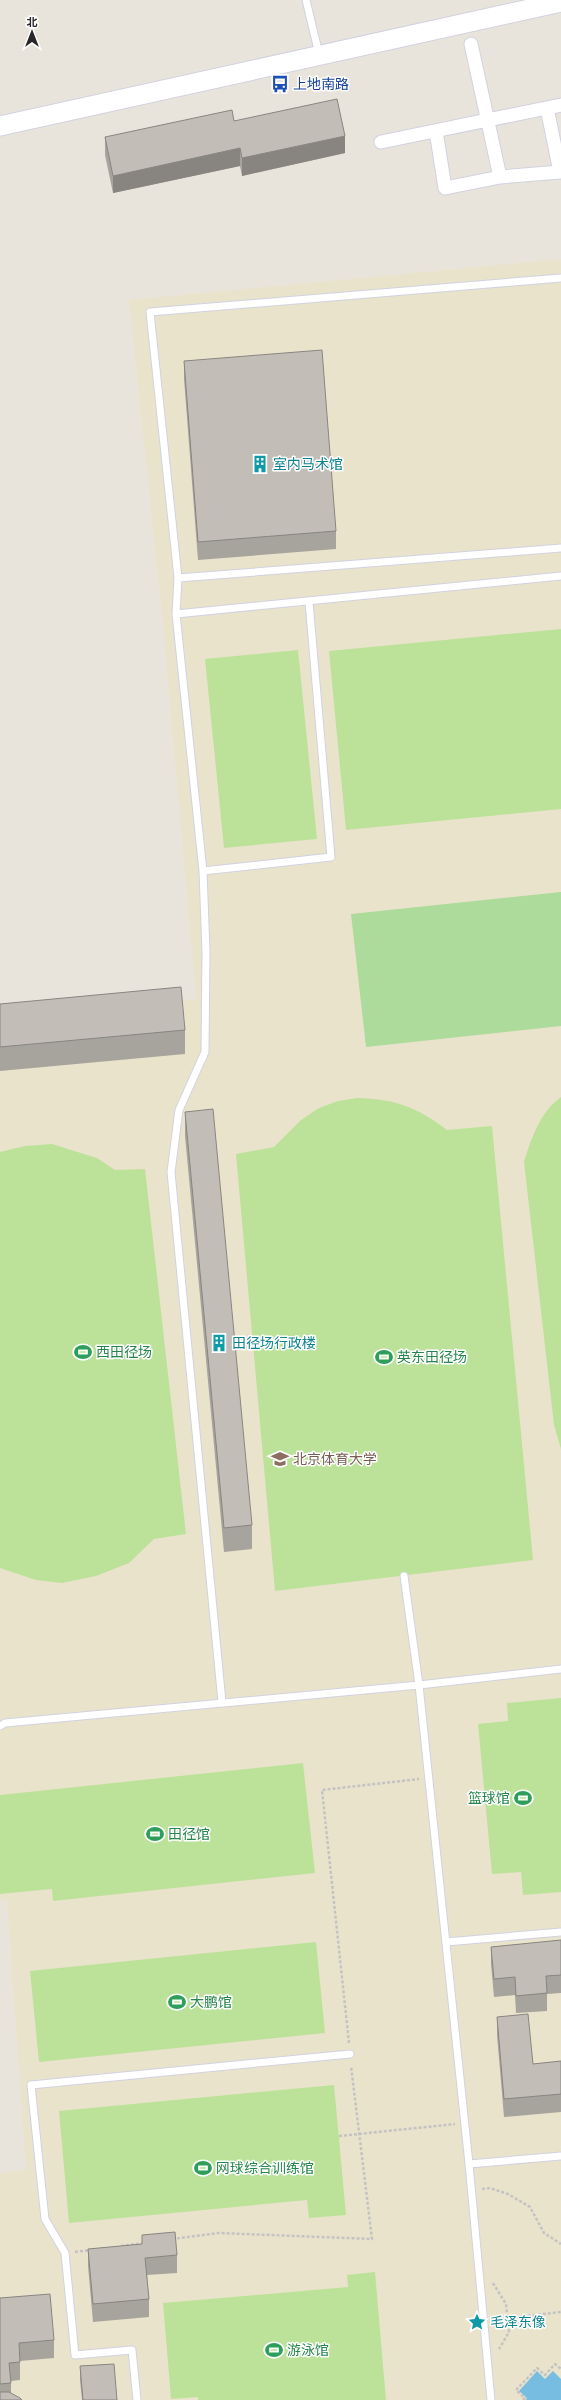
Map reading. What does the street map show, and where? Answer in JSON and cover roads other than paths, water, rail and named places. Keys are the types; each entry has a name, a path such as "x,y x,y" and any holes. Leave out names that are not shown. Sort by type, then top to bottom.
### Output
{"street":[{"path":"0,126 561,2"},
{"path":"471,44 500,177"},
{"path":"381,142 561,105"},
{"path":"436,131 445,188 500,177 560,172 548,108"}],"lane":[{"path":"306,0 320,56"},
{"path":"222,1702 171,1172 179,1110 205,1052 206,952 203,871 176,614 178,578 150,312 561,278"},
{"path":"178,578 561,548"},
{"path":"176,614 561,576"},
{"path":"203,871 331,857 308,602"},
{"path":"404,1576 419,1685 429,1778 465,2123 491,2400"},
{"path":"2,1723 419,1685 561,1669"},
{"path":"446,1942 561,1932"},
{"path":"137,2400 132,2350 75,2355 65,2253 45,2219 31,2085 350,2054"},
{"path":"469,2164 561,2156"}],"water":[{"path":"537,2371 545,2379 553,2371 561,2379 561,2400 526,2400 527,2398 519,2391"}],"place":[{"name":"上地南路","path":"280,84"},
{"name":"室内马术馆","path":"260,464"},
{"name":"田径场行政楼","path":"219,1343"},
{"name":"西田径场","path":"83,1352"},
{"name":"英东田径场","path":"384,1357"},
{"name":"北京体育大学","path":"280,1459"},
{"name":"篮球馆","path":"523,1798"},
{"name":"田径馆","path":"155,1834"},
{"name":"大鹏馆","path":"177,2002"},
{"name":"网球综合训练馆","path":"203,2168"},
{"name":"毛泽东像","path":"477,2322"},
{"name":"游泳馆","path":"274,2350"}]}
